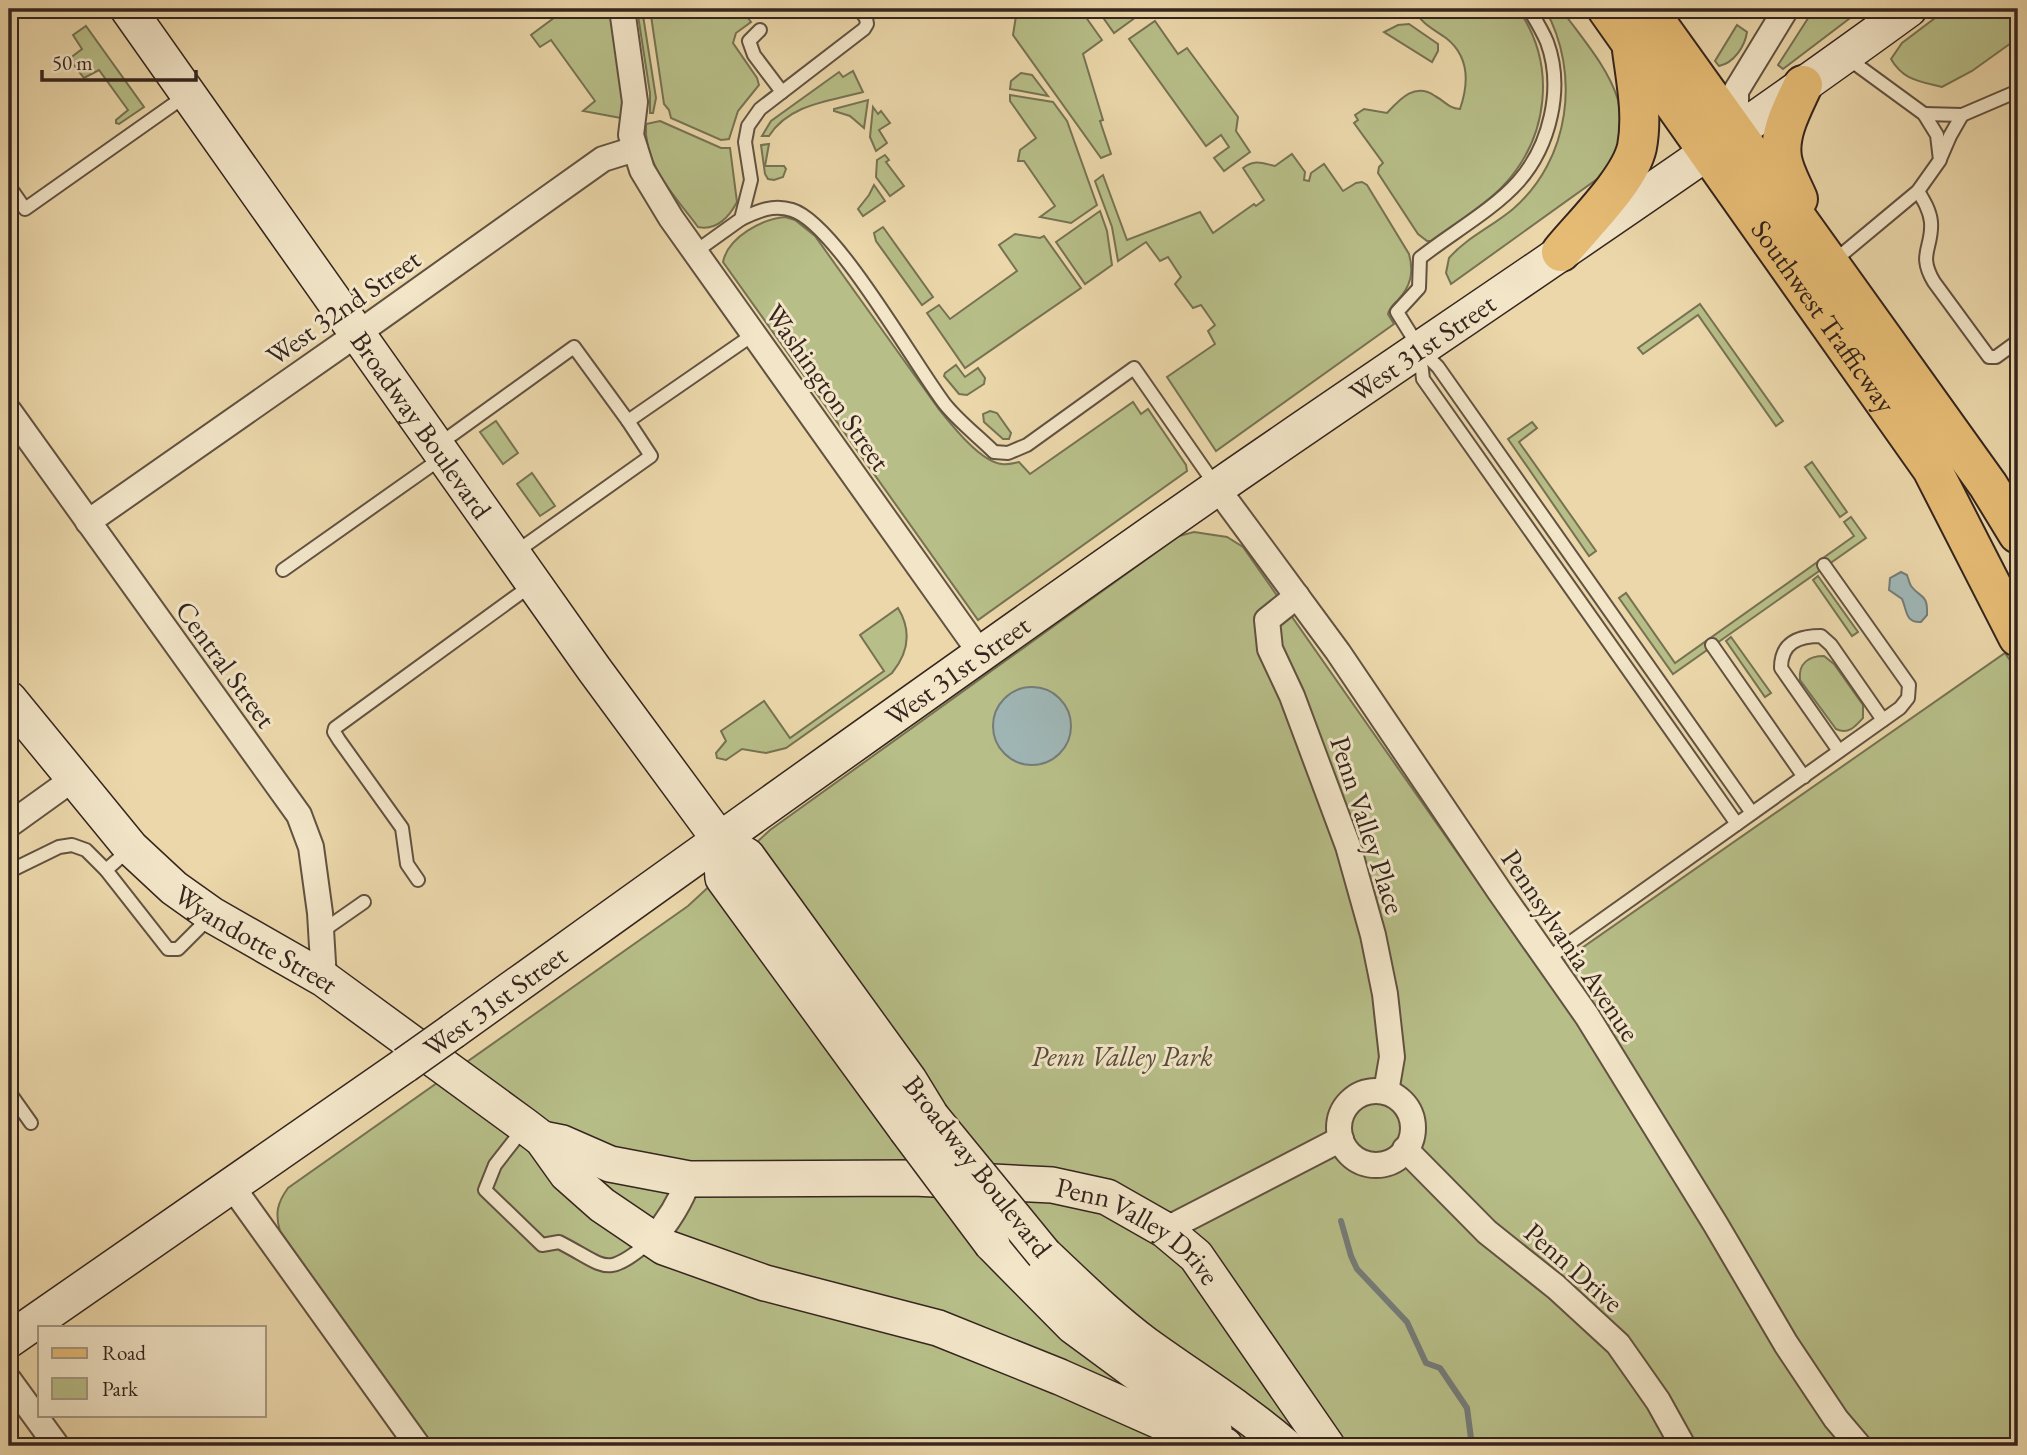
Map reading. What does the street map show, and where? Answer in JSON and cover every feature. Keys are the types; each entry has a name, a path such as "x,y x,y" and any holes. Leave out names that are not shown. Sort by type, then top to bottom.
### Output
{"main road":[{"name":"Broadway Boulevard","path":"128,9 513,555 720,839 723,878 919,1123 1044,1254 1088,1296 1144,1343 1259,1423 1284,1446"},
{"name":"Southwest Trafficway","path":"1606,9 1723,153 1822,251 1988,485 2018,534"},
{"name":"Southwest Trafficway","path":"1647,9 1723,153 1931,468 2018,637"},
{"name":"West 31st Street","path":"9,1340 405,1065 1217,488 1561,252 1723,153 1803,85 1909,9"},
{"path":"1561,252 1627,171 1637,149 1639,103 1632,44"},
{"path":"1803,85 1787,118 1782,159 1822,251"},
{"name":"Wyandotte Street","path":"9,699 73,779 118,859 174,888 212,915 324,979 534,1132"},
{"name":"Broadway Boulevard","path":"919,1123 992,1244 1073,1326 1237,1446"},
{"path":"534,1132 567,1174 602,1206 664,1247 765,1283 938,1328 1060,1377 1191,1435 1225,1446"},
{"name":"Penn Valley Drive","path":"534,1132 610,1164 689,1179 914,1178 1052,1185 1107,1197 1165,1230 1196,1256 1328,1446"}],"street":[{"path":"622,9 635,102 631,135 635,149"},
{"path":"1723,153 1736,90 1786,9"},
{"name":"Washington Street","path":"635,149 649,182 671,218 981,654"},
{"name":"West 32nd Street","path":"88,522 603,159 635,149"},
{"name":"Central Street","path":"9,411 299,815 311,847 324,979"},
{"name":"Pennsylvania Avenue","path":"1217,488 1338,652 1587,1016 1786,1344 1836,1419 1859,1446"},
{"name":"Penn Valley Place","path":"1297,596 1267,620 1270,649 1292,695 1348,846 1373,935 1385,994 1392,1057 1385,1092"},
{"path":"9,825 73,779"},
{"path":"1374,1091 1385,1092 1402,1101 1409,1110 1413,1122 1412,1138 1394,1161 1378,1166 1366,1165 1355,1160 1345,1150 1338,1129 1340,1116 1348,1103 1359,1095 1374,1091"},
{"path":"1165,1230 1341,1139"},
{"name":"Penn Drive","path":"1405,1149 1487,1232 1556,1287 1618,1344 1658,1401 1683,1446"},
{"path":"652,1240 667,1224 689,1179"},
{"path":"231,1185 418,1446"},
{"path":"9,1380 57,1446"}],"lane":[{"path":"741,219 751,180 746,142 748,126 760,109 864,29 866,18 859,9"},
{"path":"1529,9 1547,43 1552,62 1554,88 1546,136 1538,153 1517,183 1420,258 1419,288 1397,312 1420,349 1438,368 1752,813"},
{"path":"760,30 749,41 754,55 782,92"},
{"path":"1844,56 1924,114 1937,135 1940,160"},
{"path":"1924,114 1962,115 2018,91"},
{"path":"9,186 25,209 188,94"},
{"path":"1822,251 1919,191 1940,160 1962,115"},
{"path":"1919,191 1932,224 1926,252 1926,269 1934,282 1989,357 1996,356 2018,341"},
{"path":"695,253 741,219 767,207 793,210 815,224 837,248 946,405 994,452 1008,453 1027,445 1134,368 1217,488"},
{"path":"628,421 754,334"},
{"path":"283,570 440,452 574,346 652,456 513,555"},
{"path":"1420,349 1423,379 1737,824"},
{"path":"1547,959 1900,708 1908,698 1909,685 1824,565"},
{"path":"418,880 407,864 402,828 339,740 334,732 335,728 534,584"},
{"path":"1839,751 1781,668 1781,655 1789,645 1804,636 1822,636 1883,720"},
{"path":"1712,645 1804,776"},
{"path":"9,858 16,868 59,847 72,845 118,859 168,949 178,949 212,915"},
{"path":"321,932 364,902"},
{"path":"9,1092 31,1123"},
{"path":"534,1132 495,1165 485,1189 542,1245 559,1242 591,1261 612,1266 627,1259 652,1240"}],"green space":[{"path":"566,9 609,9 623,96 621,118 583,111 595,101 551,40 540,47 531,35"},
{"path":"637,9 642,9 656,98 653,113 650,113 650,93"},
{"path":"650,9 741,9 751,22 736,33 733,43 759,85 738,111 729,139 721,140 671,118 664,104"},
{"path":"1026,9 1080,9 1102,40 1083,54 1111,154 1101,158 1013,35 1016,16"},
{"path":"1097,9 1140,9 1143,12 1114,33"},
{"path":"1413,9 1518,9 1539,53 1543,77 1538,123 1530,146 1518,167 1487,201 1431,241 1418,234 1378,173 1383,163 1354,123 1358,120 1355,115 1364,109 1387,113 1408,94 1421,91 1460,109 1466,80 1459,53 1454,45 1424,22"},
{"path":"1545,9 1561,9 1590,48 1614,88 1620,109 1621,131 1615,153 1600,177 1451,284 1446,273 1449,258 1463,244 1513,209 1532,189 1547,166 1558,141 1564,115 1566,87 1556,34"},
{"path":"1814,9 1862,9 1783,69 1778,65"},
{"path":"1947,9 2018,9 2018,38 1972,71 1942,87 1906,76 1891,59 1902,43"},
{"path":"1155,21 1178,54 1187,48 1238,117 1236,131 1250,152 1224,171 1214,158 1229,147 1221,135 1206,146 1129,39"},
{"path":"1409,24 1438,44 1438,51 1432,62 1384,32 1398,25"},
{"path":"1737,25 1747,32 1744,43 1734,58 1719,66 1715,61"},
{"path":"86,26 144,107 119,124 116,120 128,110 99,70 84,78 69,59 82,49 73,35"},
{"path":"853,71 863,92 799,110 777,125 769,136 762,136 771,121 839,72 843,77"},
{"path":"1021,73 1032,75 1048,96 1010,89 1011,81"},
{"path":"1010,95 1053,102 1067,121 1097,205 1071,223 1040,217 1055,206 1024,161 1018,161 1020,150 1036,138 1010,101"},
{"path":"868,100 864,128 850,116 834,111 834,109"},
{"path":"873,107 878,114 881,111 890,123 879,130 887,143 876,151 870,137"},
{"path":"660,121 721,148 730,148 737,202 726,218 717,225 698,227 655,167 646,139 646,124"},
{"path":"769,144 765,166 784,166 786,169 783,177 774,180 768,179 765,174 761,145"},
{"path":"1292,154 1305,172 1304,180 1309,181 1311,173 1324,164 1343,191 1356,183 1367,185 1409,254 1410,278 1406,289 1388,314 1394,324 1216,451 1167,377 1215,344 1208,331 1215,325 1201,305 1193,308 1175,284 1181,277 1168,257 1160,261 1146,242 1118,261 1112,227 1095,181 1103,175 1127,240 1200,212 1213,233 1264,200 1243,168 1255,163 1275,166"},
{"path":"885,155 889,160 886,162 904,186 890,196 876,177 877,160"},
{"path":"874,185 885,201 863,216 858,209"},
{"path":"1100,211 1107,231 1112,265 1085,284 1056,242"},
{"path":"785,217 795,220 815,236 938,408 985,457 1002,464 1019,462 1030,474 1133,402 1141,414 1148,409 1186,465 1187,471 978,620 723,262 732,245 747,231 766,221"},
{"path":"883,227 933,297 922,305 876,241 874,233"},
{"path":"1015,234 1040,238 1044,236 1081,288 965,368 927,313 939,305 950,319 1017,271 999,245"},
{"path":"1700,304 1783,421 1776,426 1698,315 1643,354 1638,348"},
{"path":"956,365 965,377 978,368 985,378 984,384 967,395 959,394 944,376"},
{"path":"990,411 997,413 1011,433 1009,439 1003,439 984,422 983,414"},
{"path":"496,421 518,453 503,464 480,432"},
{"path":"1532,422 1537,428 1519,442 1596,551 1589,556 1508,439"},
{"path":"1812,462 1847,512 1840,517 1805,467"},
{"path":"532,473 555,506 540,516 517,484"},
{"path":"1851,517 1866,538 1673,674 1619,598 1626,593 1675,663 1854,536 1844,522"},
{"name":"Penn Valley Park","path":"1194,532 1227,537 1243,547 1543,975 2005,653 2018,672 2018,1446 433,1446 280,1231 278,1209 288,1188 688,906 770,830 1179,536"},
{"path":"1818,576 1858,632 1852,636 1813,580"},
{"path":"898,608 905,625 907,641 902,657 892,673 786,748 766,753 742,749 726,760 717,758 716,753 726,741 721,731 764,701 790,738 884,671 860,635"},
{"path":"1731,637 1771,693 1765,697 1726,641"},
{"path":"1824,656 1834,664 1863,705 1863,718 1848,731 1836,729 1800,680 1801,669 1806,662 1814,657"}],"water":[{"path":"1901,572 1907,575 1911,586 1925,600 1927,615 1921,622 1909,618 1902,599 1889,590 1890,578"},
{"path":"1032,687 1047,690 1059,699 1068,711 1071,726 1068,741 1059,753 1047,762 1032,765 1017,762 1005,753 996,741 993,726 996,711 1005,699 1017,690"}],"waterway":[{"path":"1341,1221 1357,1269 1407,1322 1426,1363 1440,1368 1467,1408 1472,1446"}]}
